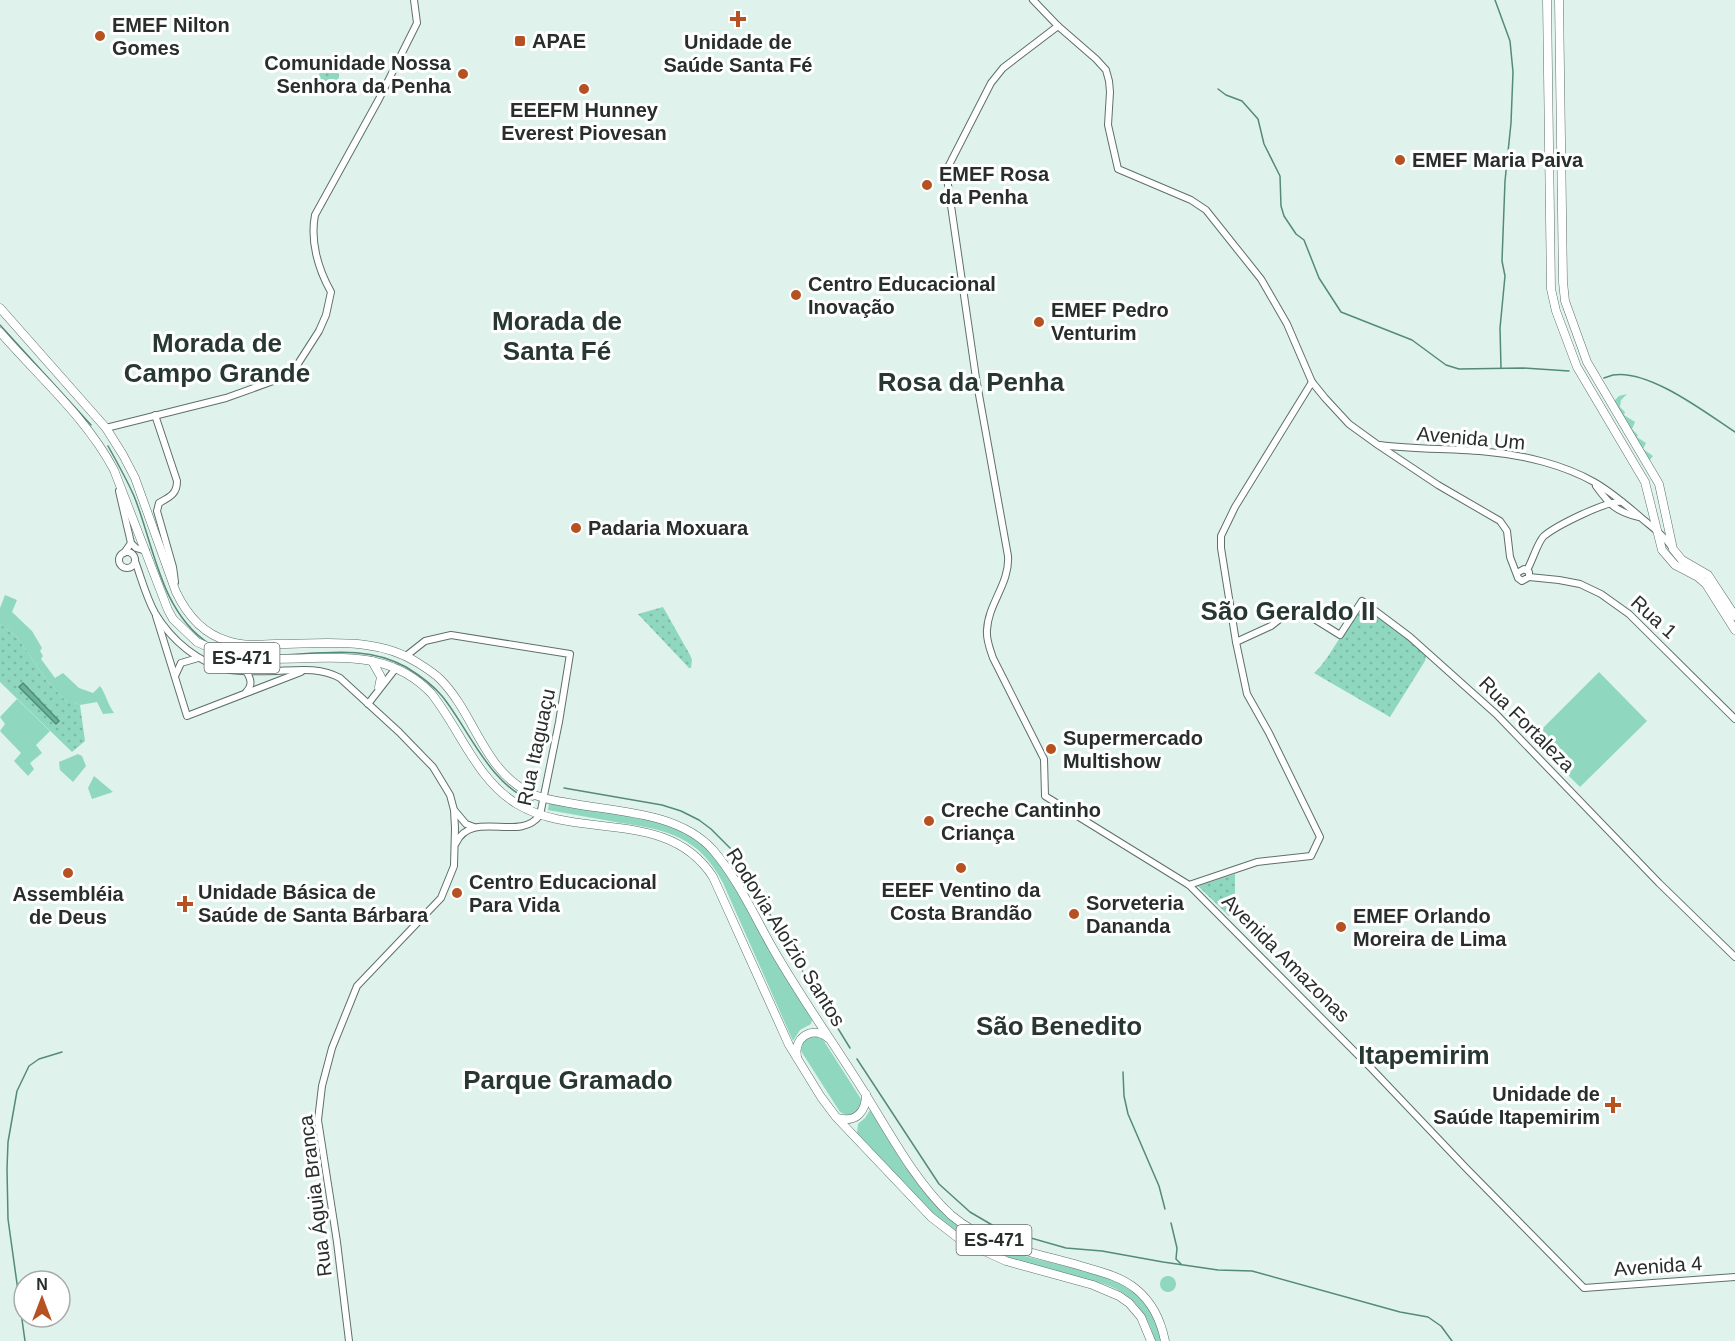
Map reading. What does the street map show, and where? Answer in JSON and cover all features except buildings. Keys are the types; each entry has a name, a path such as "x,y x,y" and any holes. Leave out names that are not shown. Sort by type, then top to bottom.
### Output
{"main road":[{"path":"1547,0 1551,282 1554,304 1577,367 1645,482 1652,502 1662,550 1668,559 1706,584 1735,630"},
{"path":"1559,0 1564,294 1587,362 1656,477 1673,549 1682,560 1708,575 1735,616"},
{"name":"Rodovia Aloízio Santos","path":"0,308 106,428 135,478 168,610 188,634 206,647 230,657 245,659 350,658 401,662 440,679 492,760 502,773 519,788 543,798 656,818 680,826 705,842 726,867 785,969 926,1188 951,1214 973,1230 1006,1245 1101,1271 1127,1283 1144,1296 1151,1305 1159,1319 1165,1341"},
{"name":"Rodovia Aloízio Santos","path":"0,332 86,428 100,447 182,604 197,624 226,641 249,645 366,644 383,648 401,662 431,693 492,785 519,805 540,815 655,834 687,849 701,860 720,890 798,1061 836,1118 931,1217 962,1241 1006,1261 1094,1285 1119,1296 1129,1303 1141,1317 1151,1341"},
{"path":"86,428 106,428 100,447"},
{"path":"371,660 381,677 379,687"},
{"path":"798,1061 797,1045 807,1033 823,1034 829,1039"},
{"path":"836,1118 849,1119 861,1113 865,1108 866,1094"}],"street":[{"path":"106,428 226,398 256,388 294,370 326,315 331,292 316,257 313,227 315,215 379,99 417,22 414,0"},
{"path":"1033,0 1106,70 1110,92 1108,125 1118,170 1191,200 1206,210 1261,279 1287,324 1312,382 1349,424 1438,485 1500,521 1507,531 1510,557 1518,578 1522,581 1529,578 1527,570 1542,537 1608,503 1624,503"},
{"name":"Avenida Amazonas","path":"1058,26 1003,68 991,83 946,171 976,378 1008,556 1008,570 990,614 987,642 1044,759 1045,796 1189,885 1374,1071 1584,1288"},
{"path":"1189,885 1257,862 1311,856 1320,837 1269,733 1247,694 1221,548 1221,536 1235,507 1312,382"},
{"path":"155,415 177,481 177,489 173,495 159,503 157,511 173,567 176,592"},
{"name":"Avenida Um","path":"1378,445 1410,449 1489,452 1523,457 1563,469 1593,481 1624,503 1656,528 1673,549"},
{"path":"114,470 131,543 135,548 153,548"},
{"path":"1593,481 1608,503"},
{"name":"Avenida Um","path":"1608,503 1619,511 1640,517"},
{"path":"128,568 133,566 135,559 153,548 164,536"},
{"path":"131,543 121,556 120,562 123,566 139,573"},
{"path":"124,553 130,553 135,559 155,612 187,716 307,670"},
{"path":"1517,573 1521,569 1527,570"},
{"name":"Rua 1","path":"1529,578 1559,579 1601,594 1629,614 1735,719"},
{"name":"Rua Fortaleza","path":"1236,642 1271,626 1294,607 1340,635 1362,601 1410,637 1488,706 1659,883 1735,957"},
{"path":"155,612 183,646 198,658 228,669 246,672 307,670 330,673 340,678 433,767 450,795 459,818 475,827"},
{"name":"Rua Itaguaçu","path":"401,662 424,641 451,635 570,654 540,815 534,821 522,826 475,827"},
{"path":"175,680 181,663 198,658"},
{"path":"368,704 379,687 401,662"},
{"path":"244,694 250,688 251,682 246,672"},
{"name":"Rua Águia Branca","path":"349,1341 337,1242 318,1120 322,1086 332,1048 357,986 441,898 453,866 454,810"},
{"path":"454,847 466,830 475,827"},
{"name":"Avenida 4","path":"1584,1288 1735,1277"}],"shaded area":[{"path":"325,66 333,66 339,72 339,80 333,86 325,86 319,80 319,72"},
{"path":"1627,394 1621,400 1620,407 1625,412 1624,415 1635,422 1632,429 1638,435 1637,437 1646,443 1643,449 1653,456 1649,461 1614,401 1619,396"},
{"path":"5,595 17,600 12,612 32,631 42,648 41,659 55,678 63,673 79,688 93,693 100,686 114,713 103,714 97,702 80,705 67,702 47,681 17,637 0,624 0,608"},
{"path":"663,607 690,655 691,668 638,614"},
{"path":"1367,608 1391,623 1426,655 1425,661 1390,717 1314,673 1354,618"},
{"path":"0,624 17,637 47,681 67,702 80,705 85,741 72,752 0,682"},
{"path":"1599,672 1647,721 1580,787 1532,739"},
{"path":"23,683 59,721 56,724 19,687"},
{"path":"17,699 50,731 36,745 42,753 30,763 34,769 28,776 14,761 21,753 0,731 5,724 0,717"},
{"path":"78,754 82,756 86,766 73,782 60,770 59,762"},
{"path":"94,776 113,792 92,799 88,788"},
{"path":"549,803 657,821 682,830 706,846 725,869 812,1020 811,1024 800,1030 793,1041 723,883 704,855 681,838 668,833 548,810"},
{"path":"1235,874 1235,915 1229,916 1198,886"},
{"path":"816,1035 822,1038 861,1099 857,1113 848,1116 840,1112 801,1051 800,1046 804,1039"},
{"path":"870,1110 923,1191 950,1219 978,1238 1003,1249 1097,1274 1124,1285 1140,1297 1148,1307 1163,1341 1155,1341 1147,1320 1139,1308 1129,1297 1117,1290 1098,1282 995,1255 956,1234 925,1208 857,1133 858,1124"},
{"path":"1168,1276 1176,1284 1168,1292 1160,1284"}],"waterway":[{"path":"1495,0 1510,41 1513,72 1505,181 1502,261 1505,276 1500,328 1501,368"},
{"path":"1218,89 1242,101 1258,119 1264,144 1280,176 1281,206 1284,216 1296,234 1304,240 1319,278 1341,312 1412,340 1446,365 1459,369 1523,368 1569,371"},
{"path":"0,325 91,425"},
{"path":"1604,378 1613,375 1627,375 1660,385 1735,432"},
{"path":"108,446 134,496 160,576 169,595 192,630 208,643"},
{"path":"223,650 269,655 362,653 384,658 406,667 442,696 492,770 504,783 518,794 533,801"},
{"path":"564,788 662,805 681,811 711,829 734,852 850,1048"},
{"path":"25,1341 8,1219 8,1142 17,1091 29,1066 39,1059 62,1052"},
{"path":"857,1059 939,1184 970,1212 999,1229 1066,1248 1102,1251 1218,1270 1252,1271 1400,1312 1428,1317 1441,1326 1452,1341"},
{"path":"1123,1072 1124,1096 1128,1114 1159,1186 1165,1209"},
{"path":"1171,1223 1177,1248 1176,1259 1181,1264"}],"place":[{"name":"Unidade de Saúde Santa Fé","path":"738,19"},
{"name":"EMEF Nilton Gomes","path":"100,36"},
{"name":"APAE","path":"520,41"},
{"name":"Comunidade Nossa Senhora da Penha","path":"463,74"},
{"name":"EEEFM Hunney Everest Piovesan","path":"584,89"},
{"name":"EMEF Maria Paiva","path":"1400,160"},
{"name":"EMEF Rosa da Penha","path":"927,185"},
{"name":"Centro Educacional Inovação","path":"796,295"},
{"name":"EMEF Pedro Venturim","path":"1039,322"},
{"name":"Padaria Moxuara","path":"576,528"},
{"name":"Supermercado Multishow","path":"1051,749"},
{"name":"Creche Cantinho Criança","path":"929,821"},
{"name":"EEEF Ventino da Costa Brandão","path":"961,868"},
{"name":"Assembléia de Deus","path":"68,873"},
{"name":"Centro Educacional Para Vida","path":"457,893"},
{"name":"Unidade Básica de Saúde de Santa Bárbara","path":"185,904"},
{"name":"Sorveteria Dananda","path":"1074,914"},
{"name":"EMEF Orlando Moreira de Lima","path":"1341,927"},
{"name":"Unidade de Saúde Itapemirim","path":"1613,1105"}],"district":[{"name":"Morada de Santa Fé","path":"557,336"},
{"name":"Morada de Campo Grande","path":"217,358"},
{"name":"Rosa da Penha","path":"971,382"},
{"name":"São Geraldo II","path":"1288,611"},
{"name":"São Benedito","path":"1059,1026"},
{"name":"Itapemirim","path":"1424,1055"},
{"name":"Parque Gramado","path":"568,1080"}]}
